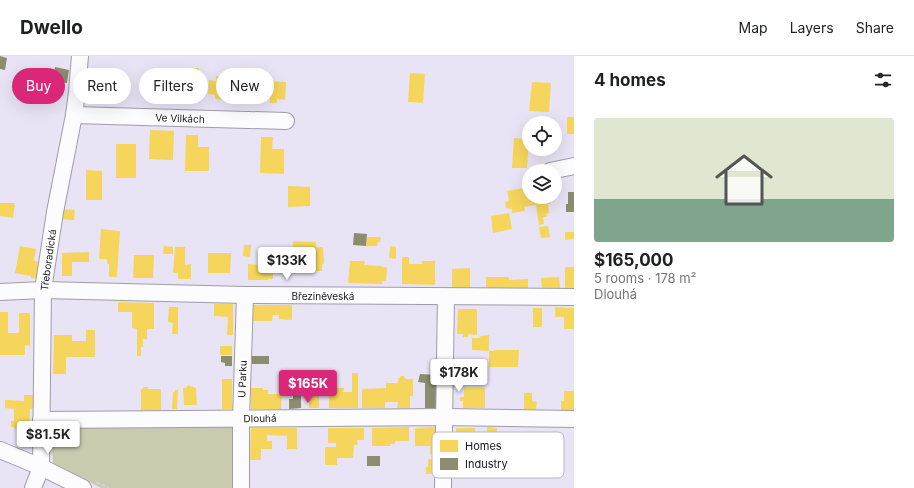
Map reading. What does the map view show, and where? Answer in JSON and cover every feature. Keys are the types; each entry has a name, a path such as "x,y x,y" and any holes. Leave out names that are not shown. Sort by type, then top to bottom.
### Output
{"street":[{"name":"Třeboradická","path":"41,467 43,290 55,212 78,92 80,56"},
{"name":"Ve Vilkách","path":"74,115 286,121"},
{"path":"562,168 574,166"},
{"name":"Březiněveská","path":"0,292 43,290 245,295 574,297"},
{"name":"U Parku","path":"241,488 241,419 245,295"},
{"path":"445,432 446,297"},
{"name":"Dlouhá","path":"41,420 445,417 574,419"},
{"path":"0,450 41,467 83,488"},
{"path":"33,488 41,467"},
{"path":"443,478 443,488"}],"green space":[{"path":"51,426 234,426 234,488 101,488 53,463"}],"building: Homes":[{"path":"410,73 425,74 423,103 408,102"},
{"path":"209,80 216,81 216,99 215,95 208,94"},
{"path":"274,81 286,82 285,100 277,99 277,103 274,103"},
{"path":"532,82 551,83 549,112 529,111"},
{"path":"567,117 574,117 574,134 567,134"},
{"path":"150,130 174,131 173,160 149,159"},
{"path":"186,135 198,135 198,147 209,147 209,171 185,171"},
{"path":"261,137 273,137 272,149 284,149 284,174 260,173"},
{"path":"514,138 522,139 522,156 528,156 527,164 522,164 522,168 512,168"},
{"path":"116,144 136,144 136,178 116,178"},
{"path":"86,170 102,171 102,200 86,200"},
{"path":"288,186 310,187 310,206 288,207"},
{"path":"522,188 522,204 548,204 549,213 546,214 547,217 543,217 544,224 539,225 536,205 524,207 525,211 512,213 512,209 506,208 505,202 509,201 507,191"},
{"path":"0,203 15,203 13,218 0,216"},
{"path":"61,209 75,210 74,220 60,219"},
{"path":"509,213 512,229 493,233 491,216"},
{"path":"548,226 550,237 541,238 539,227"},
{"path":"101,229 120,231 117,277 109,277 109,264 107,264 107,259 99,259"},
{"path":"565,232 574,232 574,239 565,240"},
{"path":"367,237 381,237 377,246 366,246"},
{"path":"293,241 316,242 316,247 323,247 324,263 322,265 322,271 313,272 299,270 299,260 292,260"},
{"path":"244,245 251,245 250,257 243,256"},
{"path":"20,246 36,249 34,261 41,262 38,279 15,273"},
{"path":"164,246 173,247 173,254 163,254"},
{"path":"390,246 396,247 396,259 389,258"},
{"path":"175,247 185,247 185,265 191,264 191,279 178,279 178,273 173,273"},
{"path":"89,252 89,262 72,262 72,276 62,276 62,253"},
{"path":"208,253 231,253 230,273 208,273"},
{"path":"134,255 154,255 153,278 133,278"},
{"path":"402,257 409,257 409,264 422,264 422,261 435,261 435,285 402,284"},
{"path":"350,261 365,261 364,265 387,267 386,281 382,281 382,284 348,283"},
{"path":"248,264 273,266 273,279 248,280"},
{"path":"565,267 574,267 574,288 565,288"},
{"path":"470,268 470,289 452,289 452,269"},
{"path":"486,277 509,277 509,280 528,279 528,289 486,289"},
{"path":"559,277 560,289 542,289 541,278"},
{"path":"118,302 154,303 154,329 147,329 147,339 143,339 141,356 137,356 137,329 132,328 132,312 118,312"},
{"path":"214,304 233,304 233,335 227,335 228,317 214,316"},
{"path":"252,305 292,305 292,320 279,319 279,315 273,315 272,321 252,321"},
{"path":"169,307 178,307 178,334 172,334 173,323 168,322"},
{"path":"555,307 574,308 574,329 564,329 564,317 555,317"},
{"path":"533,308 542,308 542,327 533,327"},
{"path":"458,309 477,309 477,335 468,334 468,337 463,337 463,334 457,334"},
{"path":"0,312 8,312 8,333 19,333 19,313 30,313 30,346 25,345 25,355 0,355"},
{"path":"86,330 95,330 95,357 66,357 66,374 53,374 54,335 72,335 72,341 86,341"},
{"path":"489,335 489,351 472,350 472,338 479,338 481,336"},
{"path":"220,346 232,346 232,355 220,355"},
{"path":"519,350 518,367 489,367 489,351"},
{"path":"352,373 358,373 358,408 329,408 329,392 335,392 335,388 344,388 343,392 352,392"},
{"path":"401,376 404,376 406,379 413,379 413,396 410,396 410,408 397,408 398,402 385,402 385,408 362,408 362,389 386,388 386,383 398,383 398,379"},
{"path":"296,378 319,379 319,408 309,408 309,390 296,389"},
{"path":"222,379 232,379 232,409 222,409"},
{"path":"188,385 196,388 197,405 184,405 183,388 186,388"},
{"path":"143,387 148,387 148,389 161,389 161,410 141,410 141,389 143,389"},
{"path":"251,388 263,388 263,390 268,390 268,394 282,394 281,409 251,409"},
{"path":"464,388 485,388 485,408 463,408 463,401 460,401 460,397 464,397"},
{"path":"175,390 178,390 177,409 172,409 173,392 175,392"},
{"path":"564,391 574,391 574,410 561,410 561,401 564,401"},
{"path":"524,393 532,393 532,401 537,402 536,409 524,409"},
{"path":"24,395 34,395 34,408 30,409 29,429 15,429 14,427 11,427 11,421 14,421 14,409 5,408 5,400 24,401"},
{"path":"409,427 409,441 395,441 395,444 390,444 390,446 372,446 372,428"},
{"path":"436,427 436,432 432,432 432,454 430,454 430,446 415,446 415,428"},
{"path":"487,427 497,428 497,432 487,432"},
{"path":"251,428 297,428 297,449 287,449 287,436 267,435 267,441 272,441 272,449 261,449 261,460 250,460"},
{"path":"328,428 364,428 364,440 357,440 358,445 354,445 353,458 337,458 337,465 325,465 325,447 336,447 336,443 328,443"},
{"path":"456,428 475,428 475,432 456,432"},
{"path":"428,459 432,459 432,474 426,474 426,467 428,467"}],"building: Industry":[{"path":"0,56 7,58 5,70 0,69"},
{"path":"65,69 69,70 67,83 65,83"},
{"path":"568,192 574,192 574,212 566,212"},
{"path":"354,233 367,234 366,246 353,245"},
{"path":"221,356 232,356 232,366 225,366 225,363 221,362"},
{"path":"252,356 269,356 269,364 252,364"},
{"path":"457,371 481,371 481,382 457,381"},
{"path":"420,374 437,375 437,408 425,408 425,383 418,382"},
{"path":"293,396 301,396 301,408 289,409 289,399 293,399"},
{"path":"367,456 380,456 380,466 367,466"}]}
